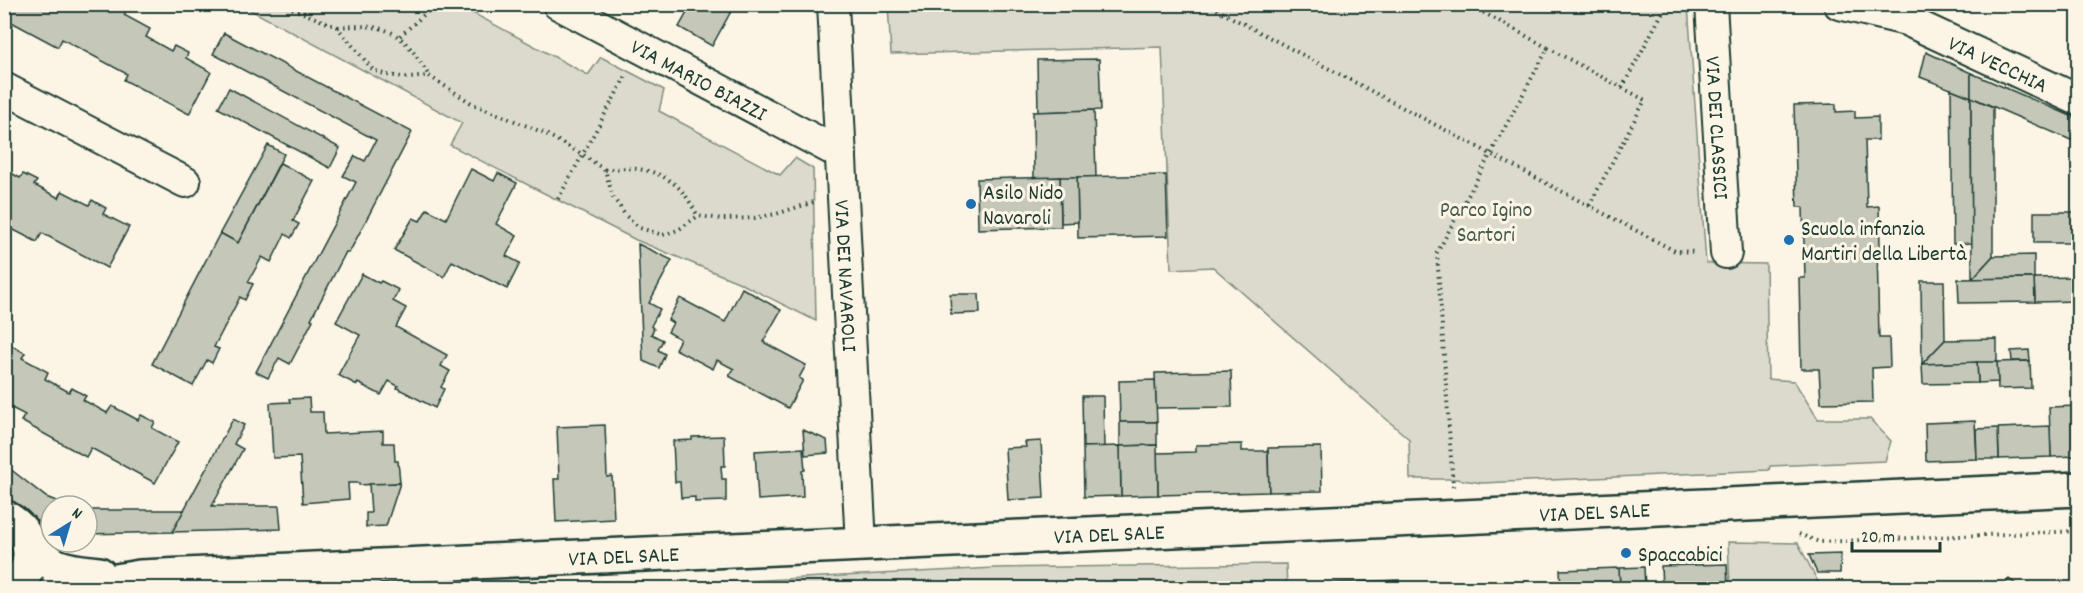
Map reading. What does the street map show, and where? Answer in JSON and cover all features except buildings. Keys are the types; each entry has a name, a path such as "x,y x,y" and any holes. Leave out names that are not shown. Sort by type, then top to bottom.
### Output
{"street":[{"name":"VIA MARIO BIAZZI","path":"558,4 641,48 841,165"},
{"name":"VIA DEI NAVAROLI","path":"833,4 861,545"},
{"name":"VIA DEI CLASSICI","path":"1712,4 1726,253"},
{"name":"VIA VECCHIA","path":"1846,5 1906,20 2079,100"},
{"path":"4,88 185,182"},
{"name":"VIA DEL SALE","path":"57,588 81,587 140,577 2079,489"},
{"name":"VIA DEL SALE","path":"16,528 43,558 65,571 140,577"},
{"name":"VIA DEL SALE","path":"14,588 24,578 29,566 30,552 16,528"}],"path":[{"path":"281,4 337,27 364,25 388,30 400,36 411,48 429,76 473,104 542,132 582,154 605,170 613,197 626,216 640,228 663,235 678,230 698,216 744,219 776,214 812,204 841,165"},
{"path":"400,36 436,4"},
{"path":"1206,4 1675,251 1726,253"},
{"path":"1468,4 1645,100 1589,206"},
{"path":"1622,88 1667,4"},
{"path":"337,27 373,70 387,75 410,78 429,76"},
{"path":"558,199 641,48"},
{"path":"1456,518 1437,253 1548,48"},
{"path":"605,170 625,167 644,168 661,175 681,190 698,216"},
{"path":"1791,530 1819,542 2079,531"}],"green space":[{"path":"241,5 458,5 588,75 601,57 664,90 659,111 780,175 795,158 813,169 816,321 738,282 636,240 450,145 462,123"},
{"name":"Parco Igino Sartori","path":"888,5 1688,5 1706,263 1766,264 1768,379 1794,381 1818,419 1870,419 1891,441 1885,461 1770,466 1769,470 1482,483 1456,479 1410,479 1409,439 1213,267 1171,269 1162,47 891,54"},
{"path":"1728,542 1798,543 1821,588 1730,588"},
{"path":"1286,564 1287,588 611,588 995,568"}],"place":[{"name":"Asilo Nido Navaroli","path":"971,204"},
{"name":"Scuola infanzia Martiri della Libertà","path":"1789,240"},
{"name":"Spaccabici","path":"1626,553"}]}
